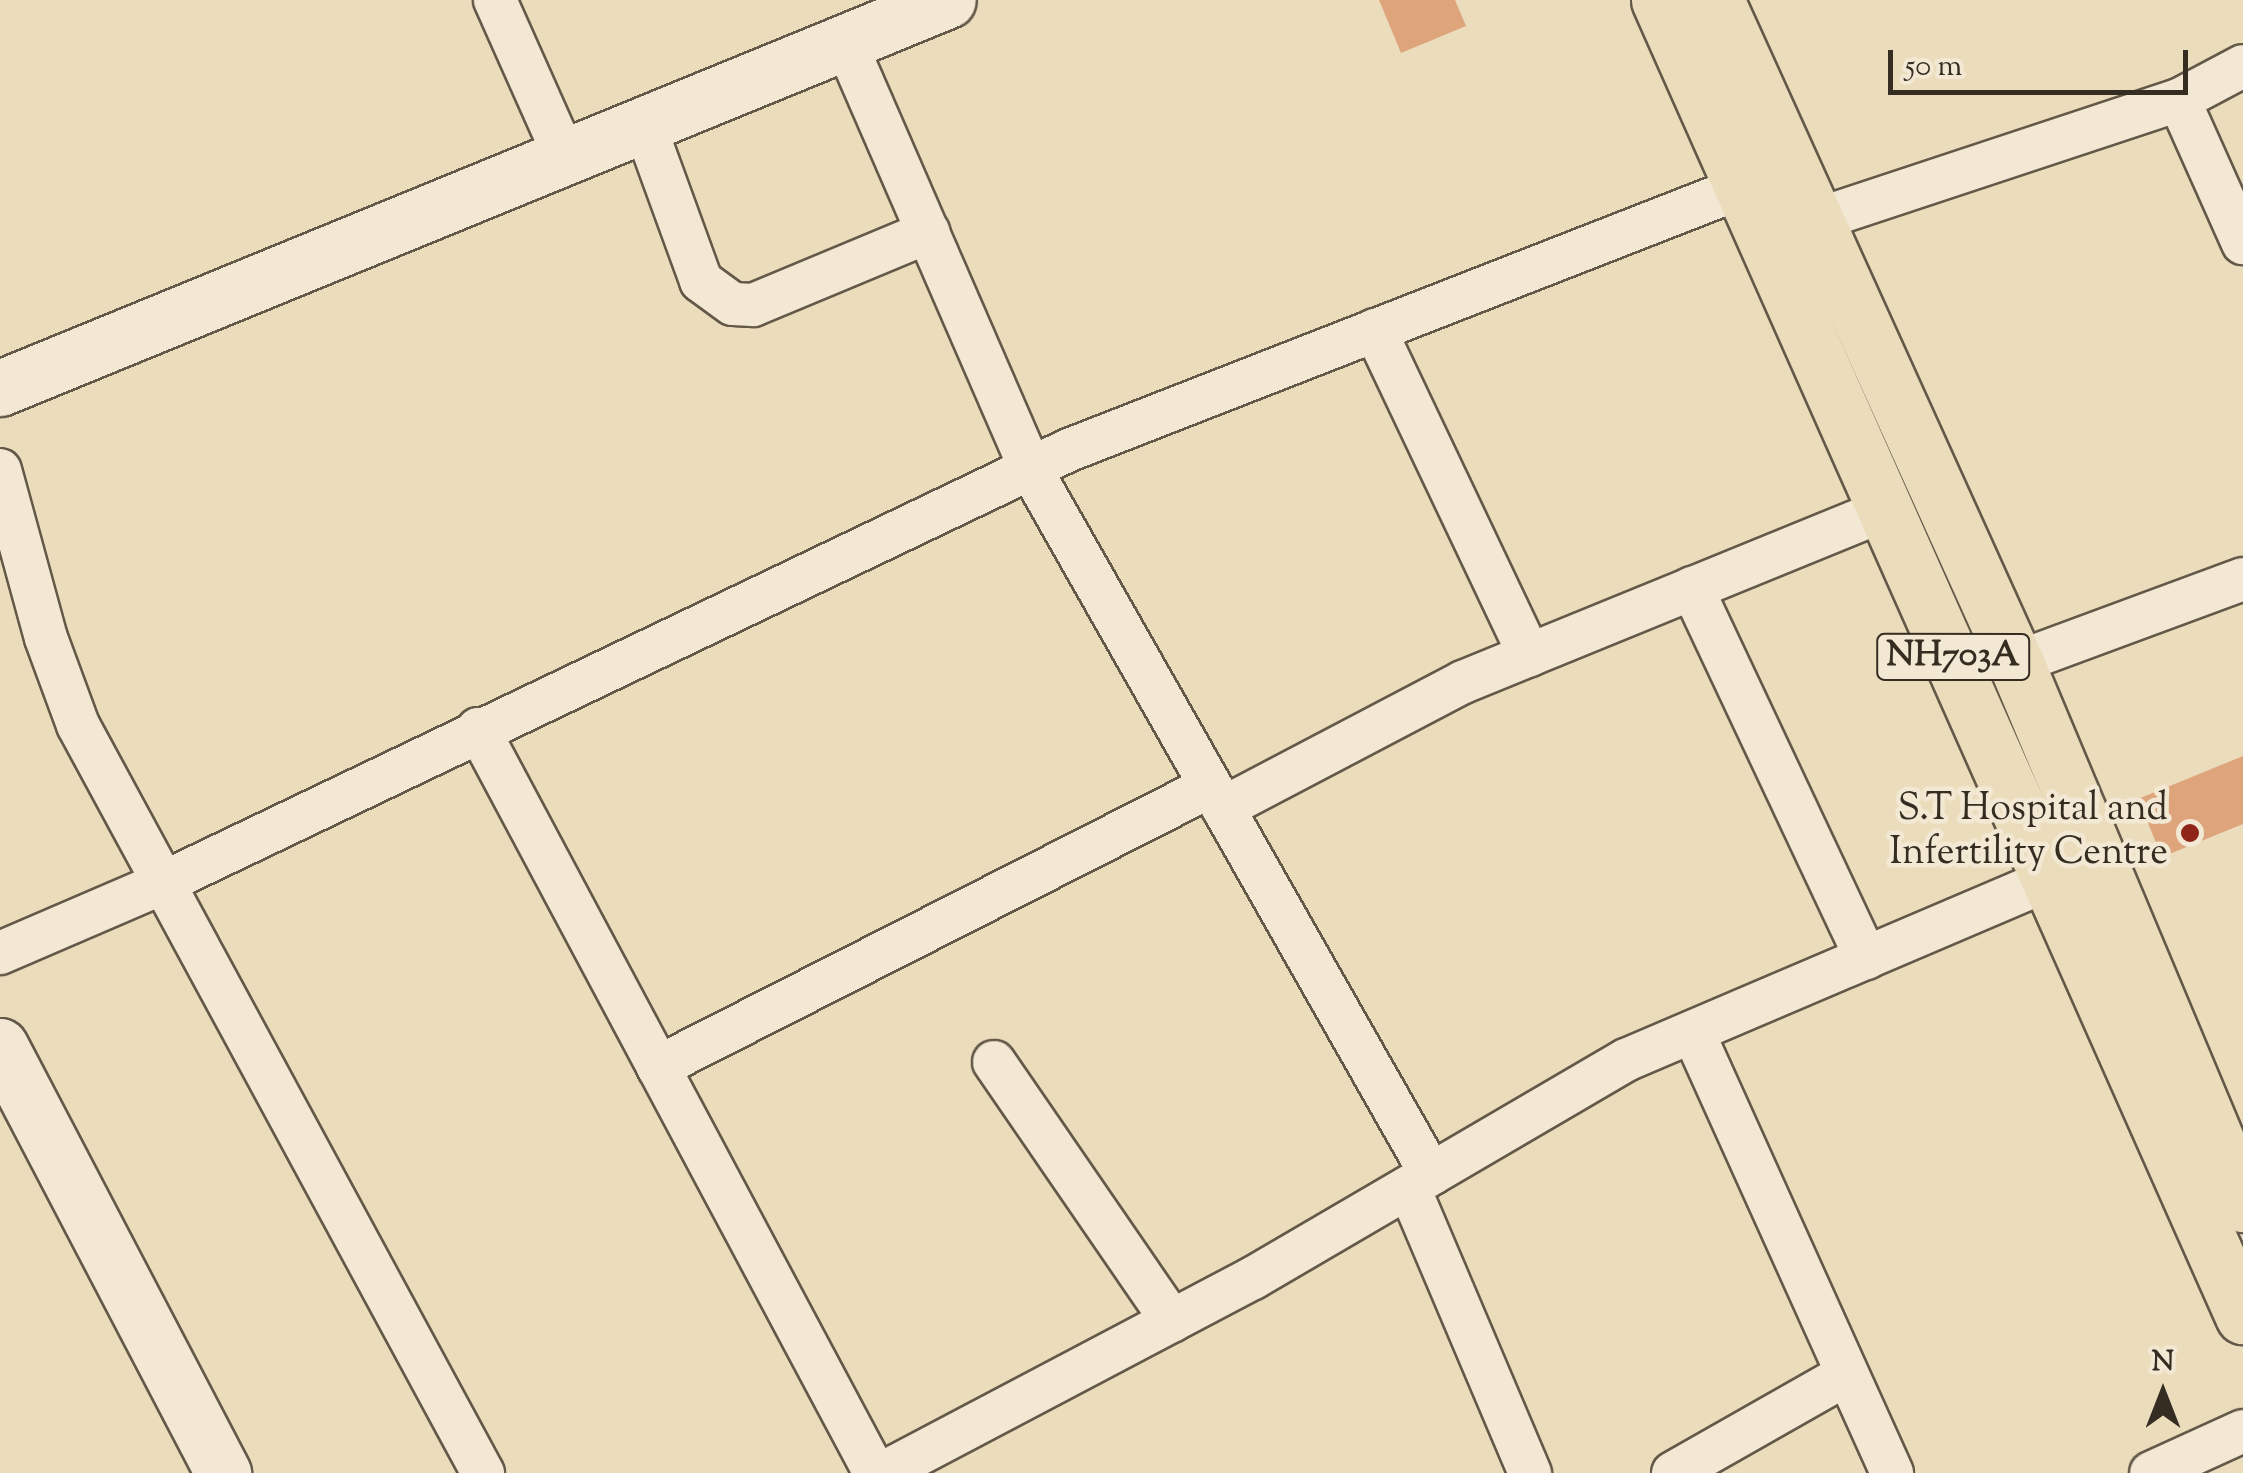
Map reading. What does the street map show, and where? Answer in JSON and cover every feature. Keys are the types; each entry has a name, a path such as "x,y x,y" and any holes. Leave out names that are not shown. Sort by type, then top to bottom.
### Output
{"highway":[{"name":"NH703A","path":"1659,0 1745,186 2243,1316"},
{"name":"NH703A","path":"1716,0 2016,663 2243,1204"}],"street":[{"path":"495,0 565,157"},
{"path":"0,388 948,0"},
{"path":"845,42 1030,468 1217,797 1420,1181 1530,1473"},
{"path":"1816,220 2179,100 2243,66"},
{"path":"2179,100 2243,243"},
{"path":"644,124 701,281 733,304 752,305 928,232"},
{"path":"0,953 167,880 1030,468 1745,186"},
{"path":"1374,330 1529,655"},
{"path":"0,470 46,638 78,725 167,880 483,1473"},
{"path":"658,1067 1463,682 1887,509"},
{"path":"2016,663 2243,579"},
{"path":"1692,588 1866,958"},
{"path":"478,729 875,1473"},
{"path":"883,1473 1172,1321 1626,1060 2050,878"},
{"path":"1692,1032 1892,1473"},
{"path":"0,1048 223,1473"},
{"path":"994,1062 1172,1321"},
{"path":"1674,1473 1848,1374"},
{"path":"2150,1473 2243,1432"}],"building":[{"path":"1379,0 1455,0 1466,26 1401,53"},
{"path":"2243,756 2243,824 2162,857 2138,799"}],"place":[{"name":"S.T Hospital and Infertility Centre","path":"2190,833"}]}
